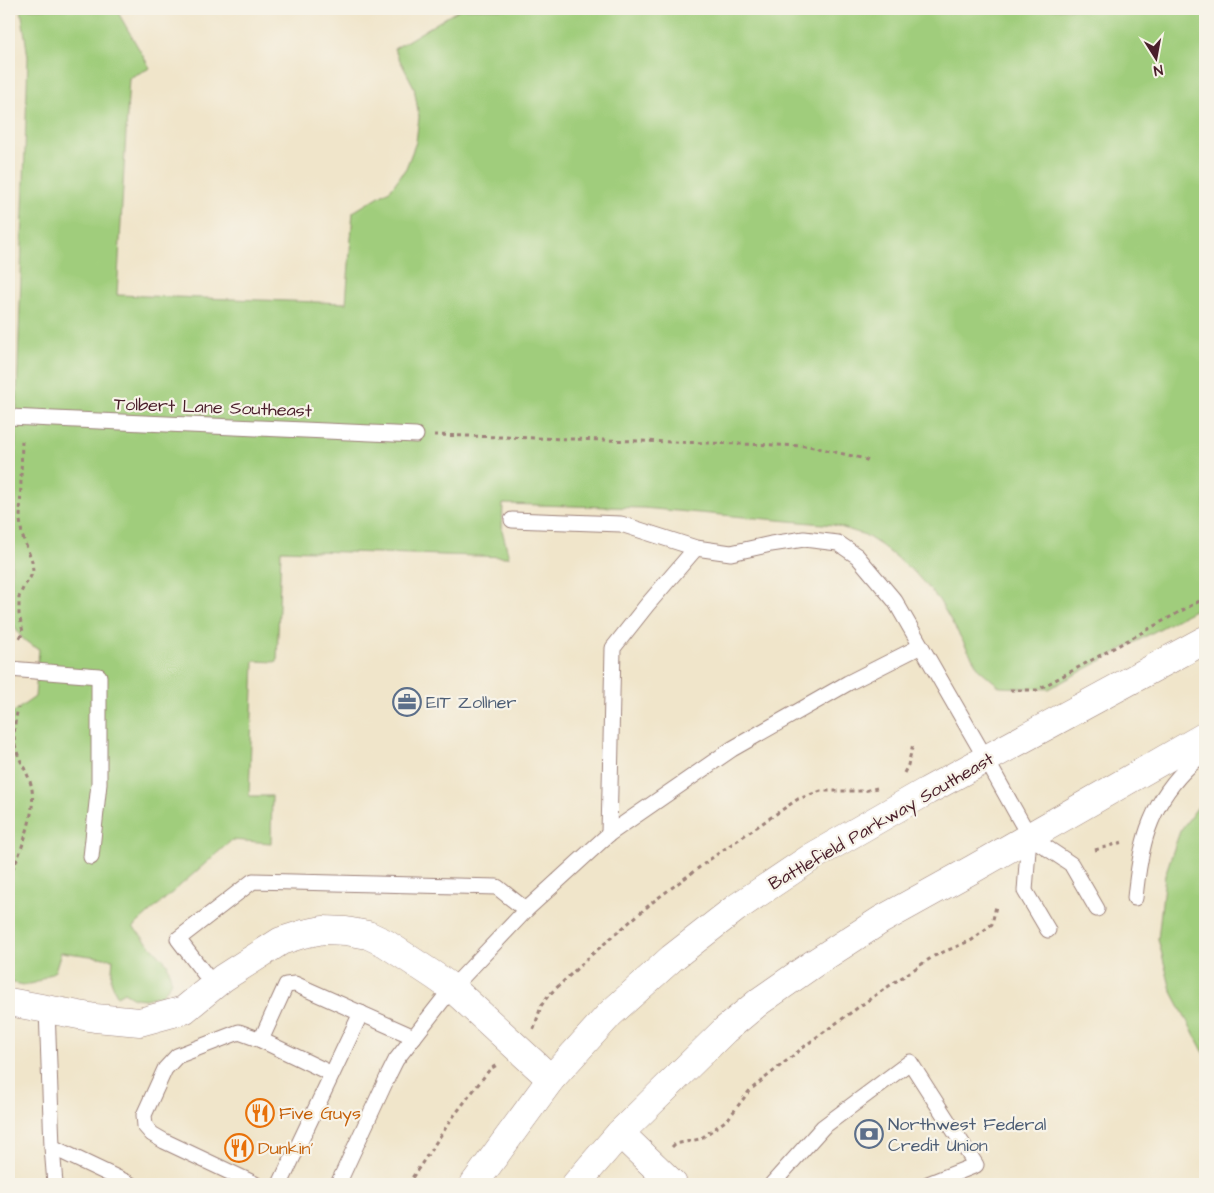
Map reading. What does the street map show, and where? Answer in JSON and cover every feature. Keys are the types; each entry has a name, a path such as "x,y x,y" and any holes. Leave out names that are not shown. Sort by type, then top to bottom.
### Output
{"main road":[{"name":"Battlefield Parkway Southeast","path":"474,1184 550,1078 610,1014 672,958 736,908 812,857 986,759 1205,640"},
{"path":"576,1184 620,1133 724,1030 813,964 881,920 1096,800 1205,736"},
{"path":"9,1002 95,1018 140,1022 184,1010 223,978 281,941 323,930 346,931 368,935 385,943 452,988 550,1078"},
{"path":"620,1133 664,1175"}],"lane":[{"name":"Tolbert Lane Southeast","path":"15,418 416,435"},
{"path":"512,520 621,524 696,548 731,553 804,539 838,543 857,556 895,601 1029,836 1071,864 1097,908"},
{"path":"609,834 613,648 696,548"},
{"path":"338,1184 396,1060 452,988 526,910 609,834 732,749 848,683 921,646"},
{"path":"9,669 99,676 99,784 91,857"},
{"path":"1135,898 1145,835 1154,812 1168,790 1185,770 1205,752"},
{"path":"1029,836 1025,891 1048,930"},
{"path":"214,986 178,939 253,881 497,888 526,910"},
{"path":"261,1040 286,985 295,984 414,1038"},
{"path":"47,1009 55,1184"},
{"path":"280,1184 361,1013"},
{"path":"255,1184 164,1141 152,1134 145,1126 144,1115 165,1069 177,1056 239,1032 261,1040 332,1074"},
{"path":"772,1184 823,1127 910,1062 976,1165 928,1184"},
{"path":"52,1147 130,1184"}],"path":[{"path":"15,418 20,520 22,535 32,561 33,571 19,597 19,614 23,632 20,638"},
{"path":"416,435 809,446 869,461"},
{"path":"1010,690 1037,690 1205,598"},
{"path":"9,877 29,825 33,804 32,786 16,750 14,736 18,708"},
{"path":"903,774 908,765 913,744"},
{"path":"534,1030 541,1006 548,996 590,956 654,901 720,852 798,799 821,791 864,791 882,787"},
{"path":"664,1175 676,1144 700,1139 728,1119 750,1090 814,1039 934,956 972,940 992,924 996,906"},
{"path":"408,1184 453,1116 490,1069 504,1061"}],"green space":[{"path":"21,9 116,9 150,68 129,78 117,295 346,303 353,212 391,189 406,168 416,142 419,117 414,87 394,49 460,9 1205,9 1205,604 1049,689 1000,687 979,669 939,600 915,573 882,546 865,535 834,525 643,508 503,504 502,530 509,557 281,550 277,662 254,661 249,796 272,796 271,843 232,840 133,927 167,963 172,982 162,995 145,999 134,998 124,992 117,996 111,981 113,959 61,952 55,971 35,983 24,985 9,982 9,719 15,711 35,697 39,649 21,637 10,617 28,57"},
{"path":"1205,797 1205,1055 1171,990 1158,939 1165,875 1180,831"}],"place":[{"name":"EIT Zollner","path":"407,702"},
{"name":"Five Guys","path":"260,1113"},
{"name":"Northwest Federal Credit Union","path":"869,1134"},
{"name":"Dunkin'","path":"239,1148"}]}
